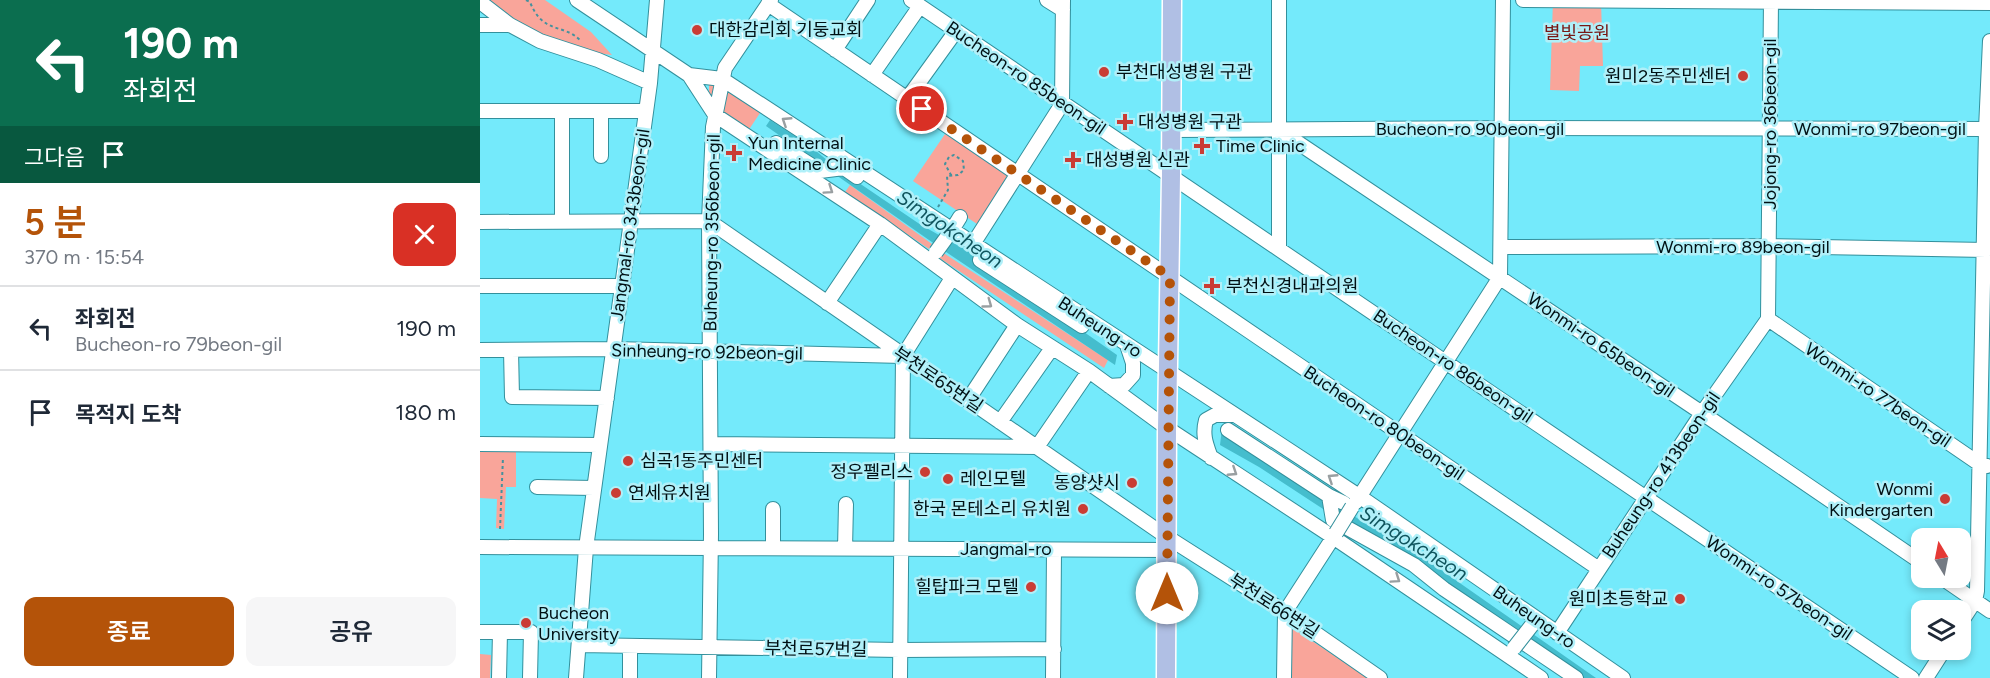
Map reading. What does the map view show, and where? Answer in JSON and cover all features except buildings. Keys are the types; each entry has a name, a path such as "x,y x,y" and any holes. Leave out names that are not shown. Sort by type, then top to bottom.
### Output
{"main road":[{"path":"1166,678 1172,0"}],"street":[{"name":"Buheung-ro","path":"577,0 689,75 715,115 933,257 952,278 1017,325 1089,371 1167,428 1511,652 1533,676"},
{"name":"Jangmal-ro 343beon-gil","path":"576,678 586,548 650,83 657,0"},
{"path":"835,50 868,0"},
{"path":"973,244 1019,175 1062,104 1063,5 1047,0"},
{"path":"1279,0 1279,248"},
{"path":"1284,678 1285,612 1500,277 1503,0"},
{"path":"1523,0 1990,3"},
{"name":"Jojong-ro 36beon-gil","path":"1768,319 1771,1"},
{"path":"480,2 510,25 540,41 590,57 650,83"},
{"name":"Bucheon-ro 80beon-gil","path":"769,2 835,50 1599,569"},
{"name":"Buheung-ro 356beon-gil","path":"709,678 711,444 709,222 715,115 725,68 769,2"},
{"path":"872,75 915,3"},
{"name":"Bucheon-ro 85beon-gil","path":"915,3 1062,104 1171,175"},
{"path":"480,25 510,25"},
{"path":"907,99 956,31"},
{"path":"1971,608 1976,601 1977,591 1985,466 1990,41"},
{"name":"Buheung-ro","path":"689,75 722,79 931,216 951,232 973,244 1122,347 1168,372 1359,496 1534,622 1557,633 1623,678"},
{"path":"480,111 646,111"},
{"path":"562,111 562,222"},
{"path":"601,111 601,156"},
{"name":"Bucheon-ro 90beon-gil","path":"1172,130 1769,129"},
{"name":"Wonmi-ro 97beon-gil","path":"1769,129 1988,129"},
{"name":"Wonmi-ro 65beon-gil","path":"1279,130 1911,556"},
{"path":"777,143 820,171 844,168 1047,304 1122,347 1133,363 1133,375 1124,385 1109,386"},
{"name":"Bucheon-ro 86beon-gil","path":"1171,175 1646,497"},
{"path":"857,177 879,187 951,232"},
{"path":"933,257 960,217"},
{"path":"480,222 709,222"},
{"name":"부천로65번길","path":"709,222 1037,447 1167,544"},
{"path":"827,303 880,224"},
{"name":"Wonmi-ro 89beon-gil","path":"1501,247 1769,246 1986,250"},
{"path":"900,678 903,356 952,278"},
{"path":"480,286 622,286"},
{"name":"Buheung-ro 413beon-gil","path":"1557,633 1702,413 1768,319"},
{"name":"Wonmi-ro 77beon-gil","path":"1768,319 1985,466"},
{"path":"968,400 1017,325"},
{"path":"1000,422 1052,348"},
{"name":"Sinheung-ro 92beon-gil","path":"480,350 614,349 903,356"},
{"path":"511,350 512,397 607,398"},
{"path":"711,444 1037,447 1089,371"},
{"path":"1212,458 1203,431 1206,420 1215,415 1236,416"},
{"path":"1228,430 1329,496 1344,503"},
{"path":"480,444 600,445"},
{"path":"537,488 594,488"},
{"path":"1329,496 1333,520 1414,565 1576,678"},
{"name":"Wonmi-ro 57beon-gil","path":"1646,497 1912,678"},
{"path":"845,549 846,504"},
{"path":"773,510 773,548"},
{"name":"Jangmal-ro","path":"480,547 1054,550 1167,544"},
{"name":"부천로66번길","path":"1167,544 1285,612 1380,678"},
{"path":"1053,678 1054,550"},
{"path":"1957,588 1990,611"},
{"path":"1511,652 1534,622"},
{"path":"480,632 531,632 530,678"},
{"path":"499,678 500,632"},
{"name":"부천로57번길","path":"579,645 900,650 1054,649"},
{"path":"630,646 630,678"},
{"path":"1926,678 1938,660"}],"path":[{"path":"526,0 530,2 535,15 553,28 575,34 586,47 590,57"},
{"path":"931,216 948,190 947,176 958,175 964,170 963,161 955,155 950,156 946,162 946,168 951,175"},
{"path":"500,529 504,444"}],"green space":[{"path":"484,0 545,0 591,32 612,55 589,52 545,39"},
{"name":"별빛공원","path":"1553,0 1601,1 1603,66 1580,66 1579,91 1550,90"},
{"path":"709,80 764,107 746,134 709,105"},
{"path":"945,134 1010,175 977,224 913,181"},
{"path":"850,185 932,244 929,249 845,192"},
{"path":"942,252 1108,360 1104,368 938,257"},
{"path":"480,451 516,451 516,487 506,487 504,529 496,528 497,499 480,498"},
{"path":"1291,627 1368,678 1290,678"},
{"path":"480,654 491,655 490,678 480,678"}],"water":[{"path":"770,120 921,225 966,250 1117,355 1115,365 949,254 766,126"},
{"path":"1222,429 1364,523 1411,549 1596,678 1581,678 1259,467 1220,445"}],"place":[{"name":"대한감리회 기둥교회","path":"697,30"},
{"name":"부천대성병원 구관","path":"1104,72"},
{"name":"원미2동주민센터","path":"1743,76"},
{"name":"대성병원 구관","path":"1125,122"},
{"name":"Time Clinic","path":"1202,146"},
{"name":"Yun Internal Medicine Clinic","path":"734,153"},
{"name":"대성병원 신관","path":"1073,160"},
{"name":"부천신경내과의원","path":"1212,286"},
{"name":"심곡1동주민센터","path":"628,461"},
{"name":"정우펠리스","path":"925,472"},
{"name":"레인모텔","path":"948,479"},
{"name":"동양샷시","path":"1132,483"},
{"name":"연세유치원","path":"616,493"},
{"name":"Wonmi Kindergarten","path":"1945,499"},
{"name":"한국 몬테소리 유치원","path":"1083,509"},
{"name":"힐탑파크 모텔","path":"1031,587"},
{"name":"원미초등학교","path":"1680,599"},
{"name":"Bucheon University","path":"526,623"}],"route":[{"path":"922,109 1170,277 1167,593"}],"water label":[{"name":"Simgokcheon","path":"950,229"},
{"name":"Simgokcheon","path":"1414,543"}]}
